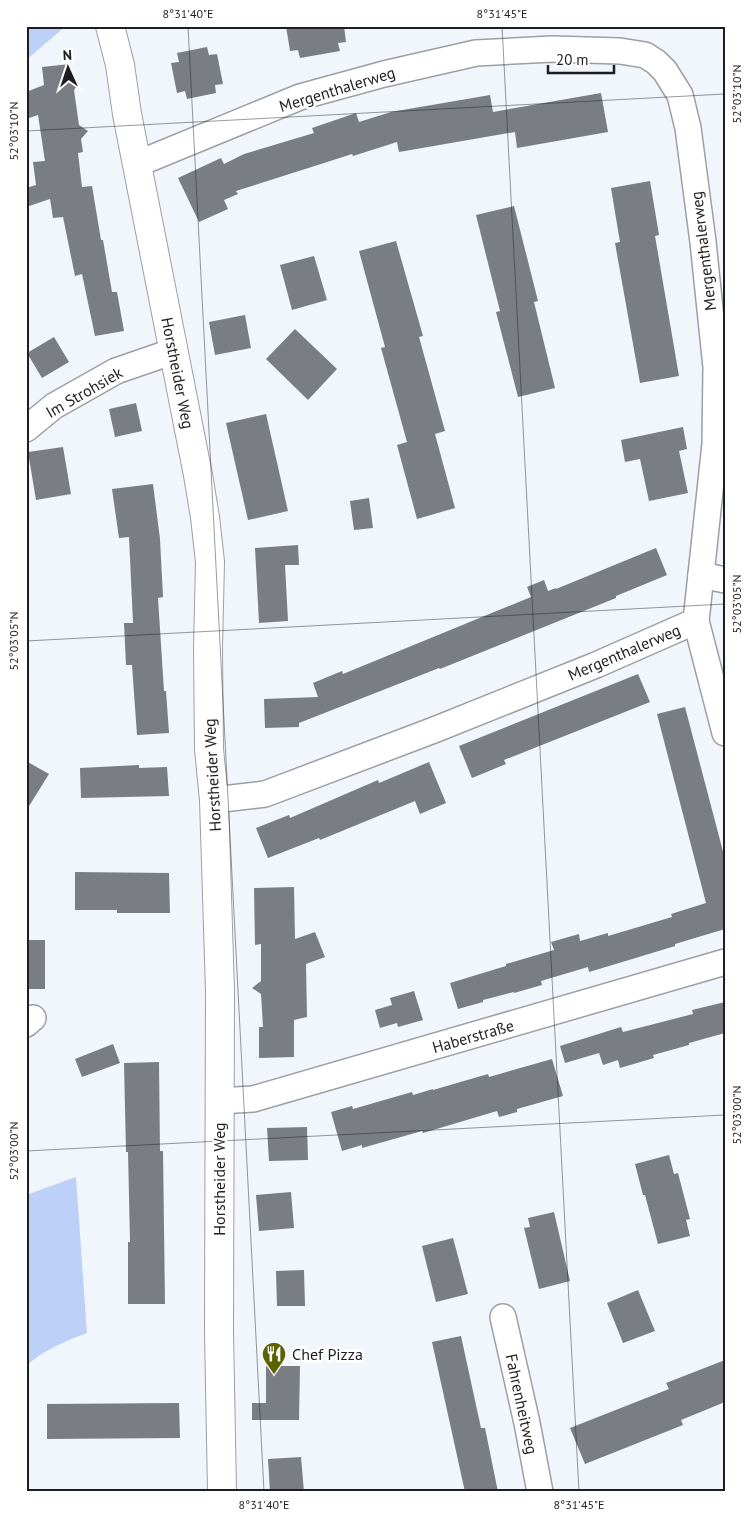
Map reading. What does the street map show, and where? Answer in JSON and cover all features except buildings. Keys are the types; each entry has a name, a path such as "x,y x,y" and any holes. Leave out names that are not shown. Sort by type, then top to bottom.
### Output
{"street":[{"name":"Horstheider Weg","path":"110,26 120,66 127,114 199,484 210,562 208,648 209,749 214,800 220,991 219,1331 222,1492"},
{"name":"Horstheider Weg","path":"119,26 120,66"},
{"name":"Mergenthalerweg","path":"137,164 300,97 384,74 476,53 552,49 620,51 645,55 656,62 680,95 688,128 703,242 716,368 716,444 713,577 696,621 551,683 266,794 214,800"},
{"name":"Im Strohsiek","path":"26,429 54,406 116,371 174,351"},
{"path":"696,621 725,733"},
{"name":"Haberstraße","path":"219,1101 253,1099 725,962"},
{"name":"Fahrenheitweg","path":"503,1317 527,1423 540,1492"}],"shaded area":[{"path":"26,26 66,26 26,60"},
{"path":"76,1177 87,1333 47,1351 26,1366 26,1195"}],"place":[{"name":"Chef Pizza","path":"274,1375"}]}
